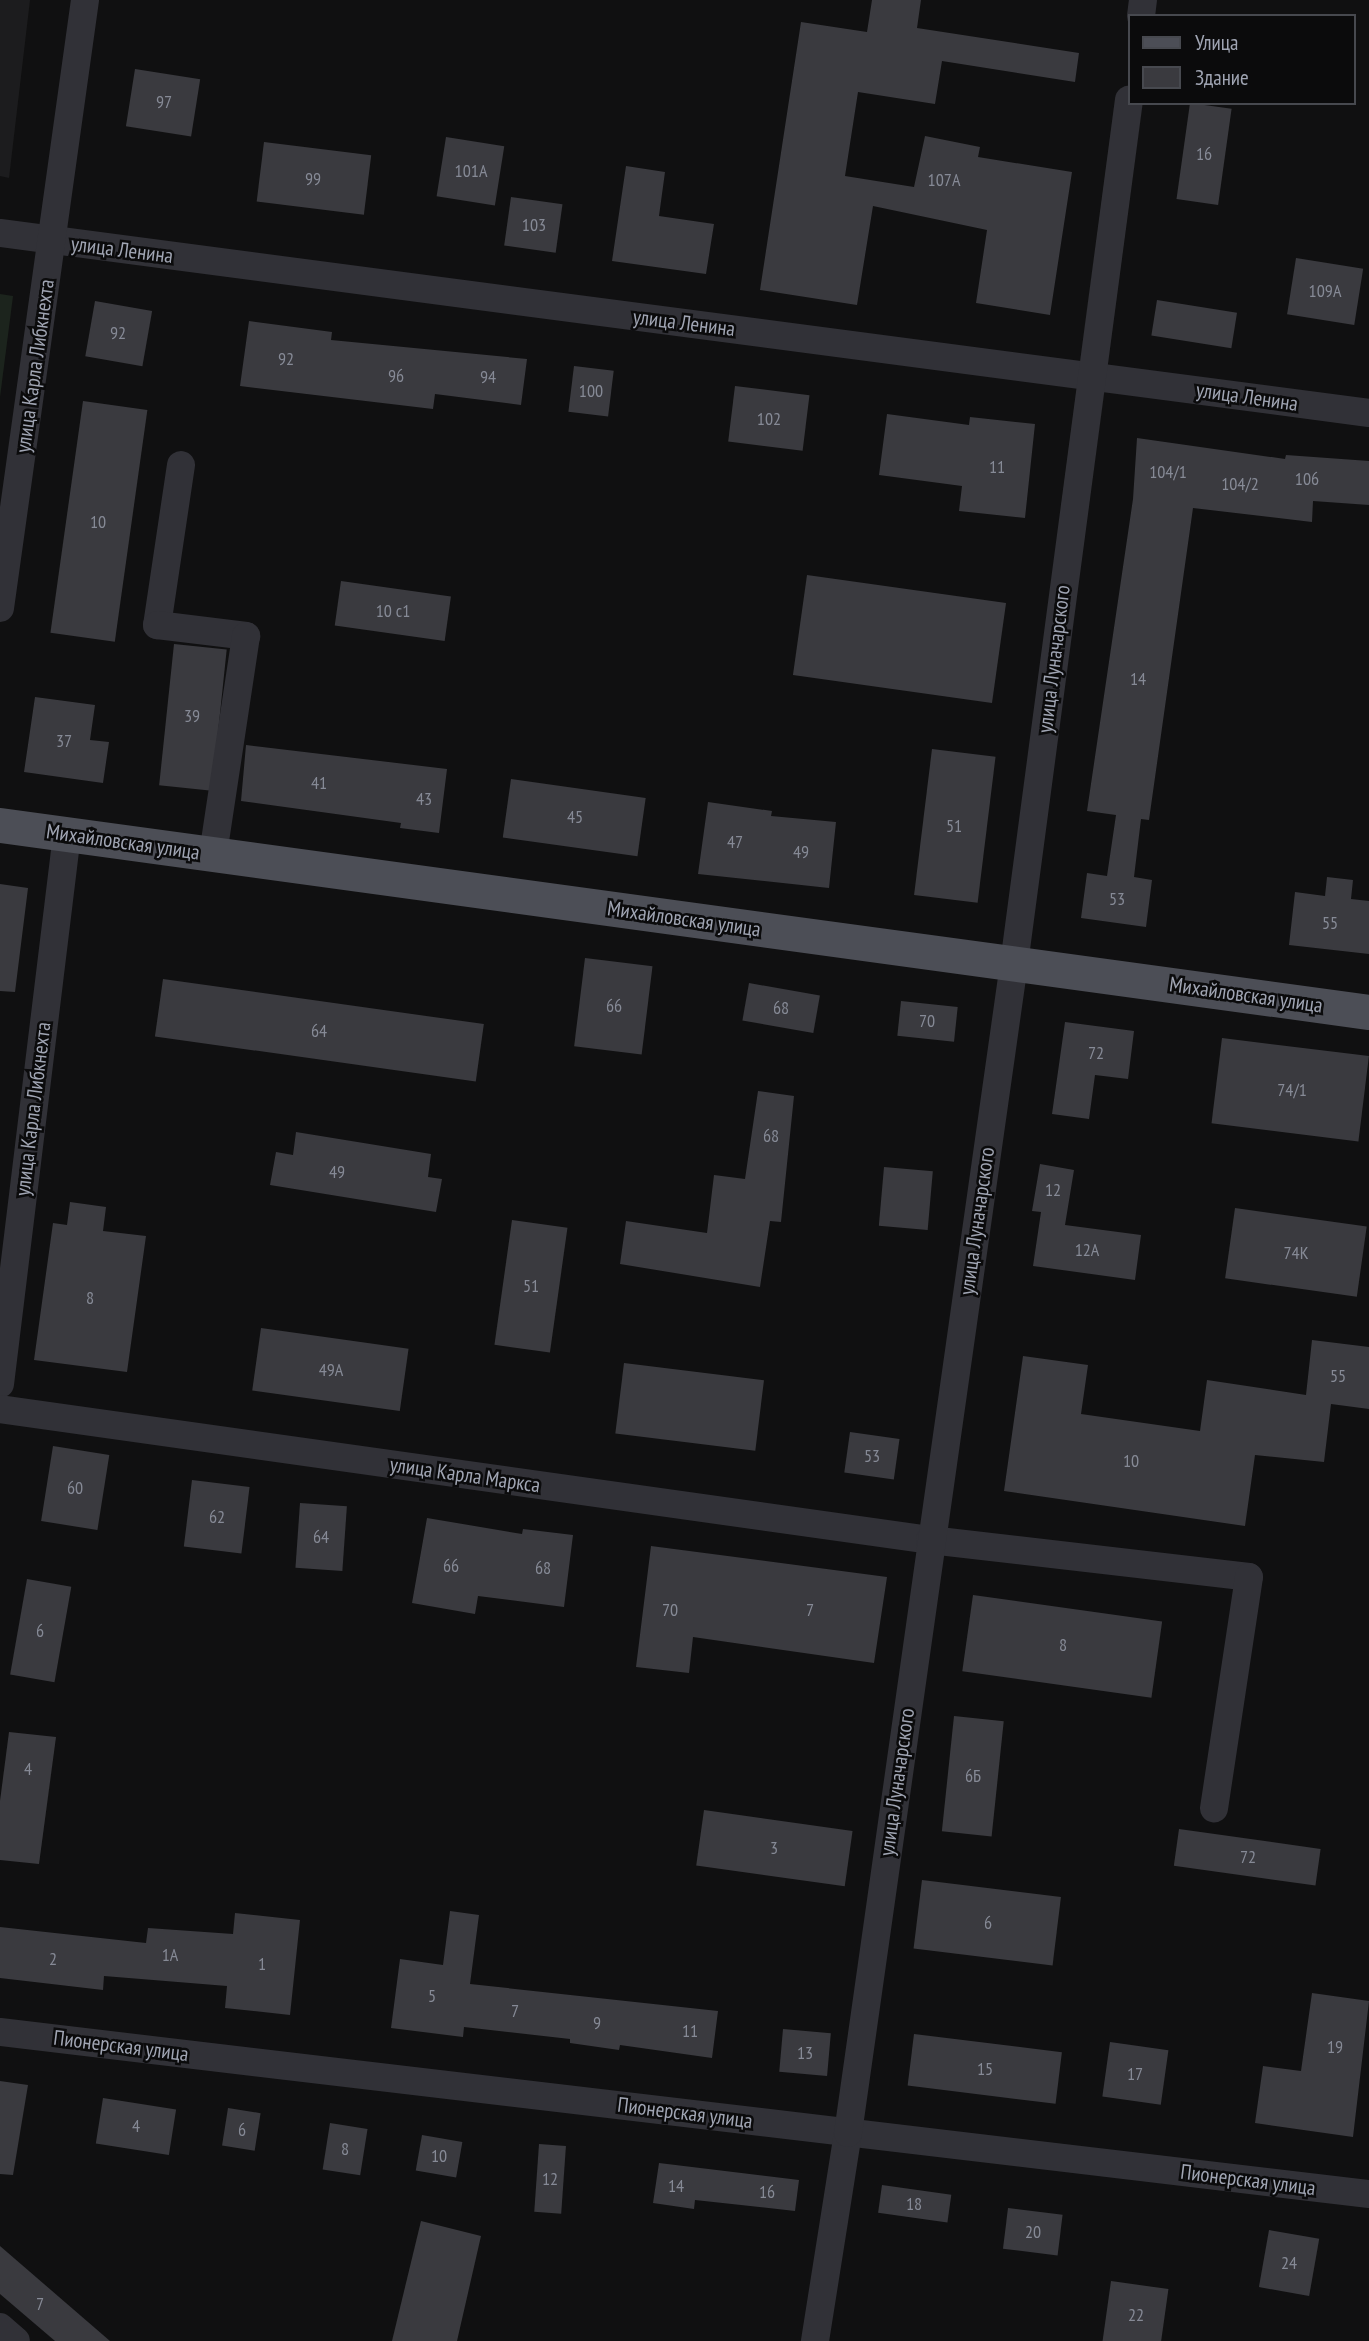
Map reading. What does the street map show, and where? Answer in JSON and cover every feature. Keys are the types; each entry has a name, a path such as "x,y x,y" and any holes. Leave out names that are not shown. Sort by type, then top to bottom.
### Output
{"main road":[{"name":"Михайловская улица","path":"0,825 1369,1012"}],"street":[{"name":"улица Карла Либкнехта","path":"0,608 85,0"},
{"name":"улица Луначарского","path":"814,2341 848,2133 930,1540 1014,964 1090,376 1128,105"},
{"name":"улица Ленина","path":"0,233 1369,413"},
{"path":"181,465 157,625 246,636 213,855"},
{"name":"улица Карла Либкнехта","path":"0,1384 67,834"},
{"name":"улица Карла Маркса","path":"0,1409 930,1540 1249,1577 1214,1808"},
{"name":"Пионерская улица","path":"0,2032 1369,2194"},
{"path":"0,2327 16,2341"}],"shaded area":[{"path":"0,0 30,0 9,178 0,176"},
{"path":"0,294 13,296 0,397"}],"building":[{"path":"872,0 921,0 917,28 1079,53 1075,82 942,61 935,104 858,92 845,176 914,187 925,136 980,147 978,157 1072,172 1050,315 976,303 987,230 873,206 857,305 760,290 801,22 867,32"},
{"path":"135,69 200,79 191,137 126,126"},
{"path":"1190,105 1232,109 1218,205 1177,199"},
{"path":"446,137 504,146 495,205 437,196"},
{"path":"264,142 371,155 364,215 257,202"},
{"path":"626,166 665,172 659,216 714,224 706,274 612,261"},
{"path":"511,197 562,204 556,253 504,246"},
{"path":"1296,258 1363,269 1354,325 1287,314"},
{"path":"1157,300 1237,313 1231,348 1151,336"},
{"path":"95,301 152,311 142,366 85,356"},
{"path":"249,321 332,332 331,340 527,359 521,405 435,394 433,409 240,386"},
{"path":"574,366 614,371 608,417 568,412"},
{"path":"735,386 809,395 803,451 728,442"},
{"path":"83,401 147,410 115,642 50,633"},
{"path":"887,414 969,425 970,417 1035,424 1025,518 959,511 962,486 879,475"},
{"path":"1137,438 1285,459 1286,455 1369,461 1369,505 1313,501 1312,522 1193,508 1149,820 1141,819 1134,877 1152,880 1146,927 1081,918 1087,873 1107,876 1116,815 1087,811 1133,499"},
{"path":"807,575 1006,603 992,703 793,675"},
{"path":"341,581 451,596 445,641 335,626"},
{"path":"174,644 227,650 212,791 159,785"},
{"path":"35,697 95,705 90,740 109,742 103,783 24,772"},
{"path":"246,745 447,769 439,833 400,828 401,823 241,801"},
{"path":"932,749 996,757 978,903 914,895"},
{"path":"511,779 646,798 637,856 503,837"},
{"path":"708,802 772,811 771,816 836,822 829,888 698,874"},
{"path":"1327,877 1353,880 1351,899 1369,901 1369,954 1289,945 1295,892 1325,896"},
{"path":"0,884 28,888 15,992 0,991"},
{"path":"585,958 652,966 642,1055 574,1046"},
{"path":"163,979 484,1024 476,1082 155,1036"},
{"path":"749,983 820,996 813,1033 742,1020"},
{"path":"901,1001 958,1007 954,1042 897,1036"},
{"path":"1065,1022 1134,1031 1128,1079 1095,1075 1089,1119 1052,1114"},
{"path":"1222,1038 1369,1056 1358,1141 1212,1123"},
{"path":"758,1091 794,1096 781,1222 770,1221 760,1287 620,1264 626,1221 707,1233 714,1175 745,1179"},
{"path":"296,1132 431,1154 428,1177 442,1179 436,1212 270,1185 276,1152 293,1155"},
{"path":"1040,1164 1074,1170 1065,1225 1141,1235 1135,1280 1033,1266 1041,1212 1032,1211"},
{"path":"884,1167 933,1171 928,1230 879,1226"},
{"path":"70,1202 106,1207 103,1231 146,1236 127,1372 34,1360 53,1223 67,1225"},
{"path":"1235,1208 1367,1227 1357,1297 1225,1278"},
{"path":"512,1220 567,1228 550,1353 494,1345"},
{"path":"261,1328 409,1349 400,1411 252,1390"},
{"path":"1312,1340 1369,1347 1369,1409 1331,1404 1324,1462 1255,1455 1245,1526 1004,1491 1023,1356 1088,1365 1081,1414 1200,1431 1207,1380 1306,1395"},
{"path":"624,1363 764,1380 755,1451 615,1433"},
{"path":"850,1432 900,1439 894,1480 844,1473"},
{"path":"53,1446 109,1455 97,1530 41,1521"},
{"path":"192,1480 250,1487 241,1554 184,1547"},
{"path":"300,1503 347,1506 342,1571 295,1568"},
{"path":"427,1518 522,1534 523,1529 573,1535 564,1607 478,1596 475,1614 412,1603"},
{"path":"651,1546 887,1577 874,1663 693,1637 689,1673 636,1667"},
{"path":"27,1579 71,1587 54,1682 10,1675"},
{"path":"973,1595 1162,1622 1151,1698 962,1671"},
{"path":"954,1716 1004,1721 992,1837 942,1831"},
{"path":"9,1732 56,1737 39,1864 0,1860 0,1801"},
{"path":"704,1810 853,1831 845,1886 696,1865"},
{"path":"1179,1829 1321,1849 1315,1886 1174,1866"},
{"path":"922,1880 1061,1897 1053,1966 914,1948"},
{"path":"450,1911 479,1915 470,1984 718,2011 712,2058 620,2045 619,2050 570,2043 570,2039 464,2027 463,2037 391,2028 400,1959 443,1965"},
{"path":"235,1913 300,1920 290,2015 225,2008 227,1986 104,1976 103,1990 0,1978 0,1927 146,1943 148,1928 233,1934"},
{"path":"1312,1993 1369,2001 1353,2137 1255,2123 1263,2066 1301,2071"},
{"path":"783,2029 831,2033 827,2076 779,2072"},
{"path":"914,2034 1062,2052 1056,2104 908,2086"},
{"path":"1110,2042 1168,2050 1161,2105 1102,2096"},
{"path":"0,2081 28,2085 13,2175 0,2174"},
{"path":"103,2098 176,2110 169,2155 96,2143"},
{"path":"228,2108 261,2113 255,2151 222,2146"},
{"path":"330,2123 368,2129 360,2175 323,2169"},
{"path":"422,2135 462,2142 456,2178 416,2170"},
{"path":"539,2144 566,2146 561,2214 534,2212"},
{"path":"659,2163 799,2180 795,2211 695,2200 694,2209 653,2203"},
{"path":"882,2185 951,2195 947,2222 878,2213"},
{"path":"1008,2208 1063,2215 1058,2255 1003,2249"},
{"path":"421,2221 481,2236 457,2341 392,2341"},
{"path":"1269,2230 1319,2239 1309,2296 1259,2287"},
{"path":"0,2246 110,2341 55,2341 0,2294"},
{"path":"1111,2281 1168,2289 1161,2341 1103,2341"}]}
